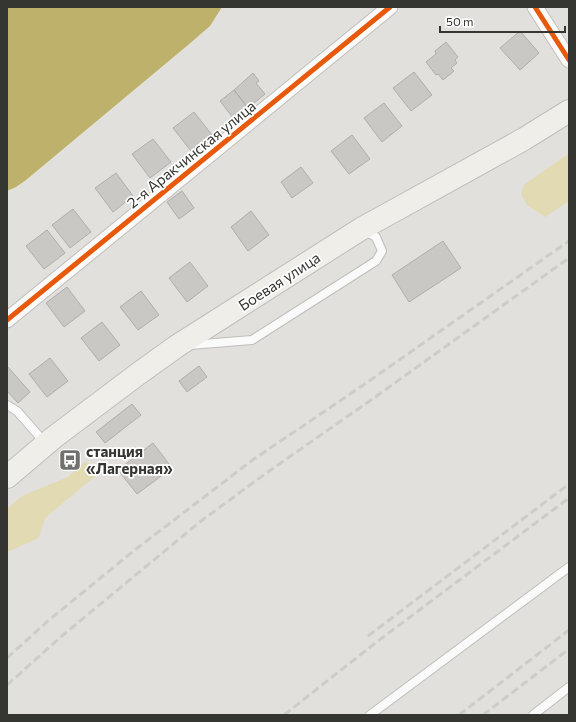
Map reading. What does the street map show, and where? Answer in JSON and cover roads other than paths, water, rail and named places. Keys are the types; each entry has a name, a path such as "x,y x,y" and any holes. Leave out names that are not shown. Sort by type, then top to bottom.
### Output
{"main road":[{"name":"Боевая улица","path":"7,477 46,444 177,346 361,229 524,139 569,111"}],"street":[{"name":"2-я Аракчинская улица","path":"7,320 390,7"},
{"path":"534,7 569,60"}],"lane":[{"path":"177,346 252,340 363,270 376,261 382,251 376,237 361,229"},
{"path":"7,405 17,411 46,444"},
{"path":"370,715 569,567"},
{"path":"533,715 569,687"}],"railway":[{"path":"7,658 49,620 136,549 254,459 362,386 569,241"},
{"path":"7,685 63,635 201,521 569,258"},
{"path":"368,636 569,484"},
{"path":"284,715 374,644 569,498"},
{"path":"459,715 569,630"},
{"path":"483,715 569,649"}],"place":[{"name":"станция «Лагерная»","path":"70,460"}]}
